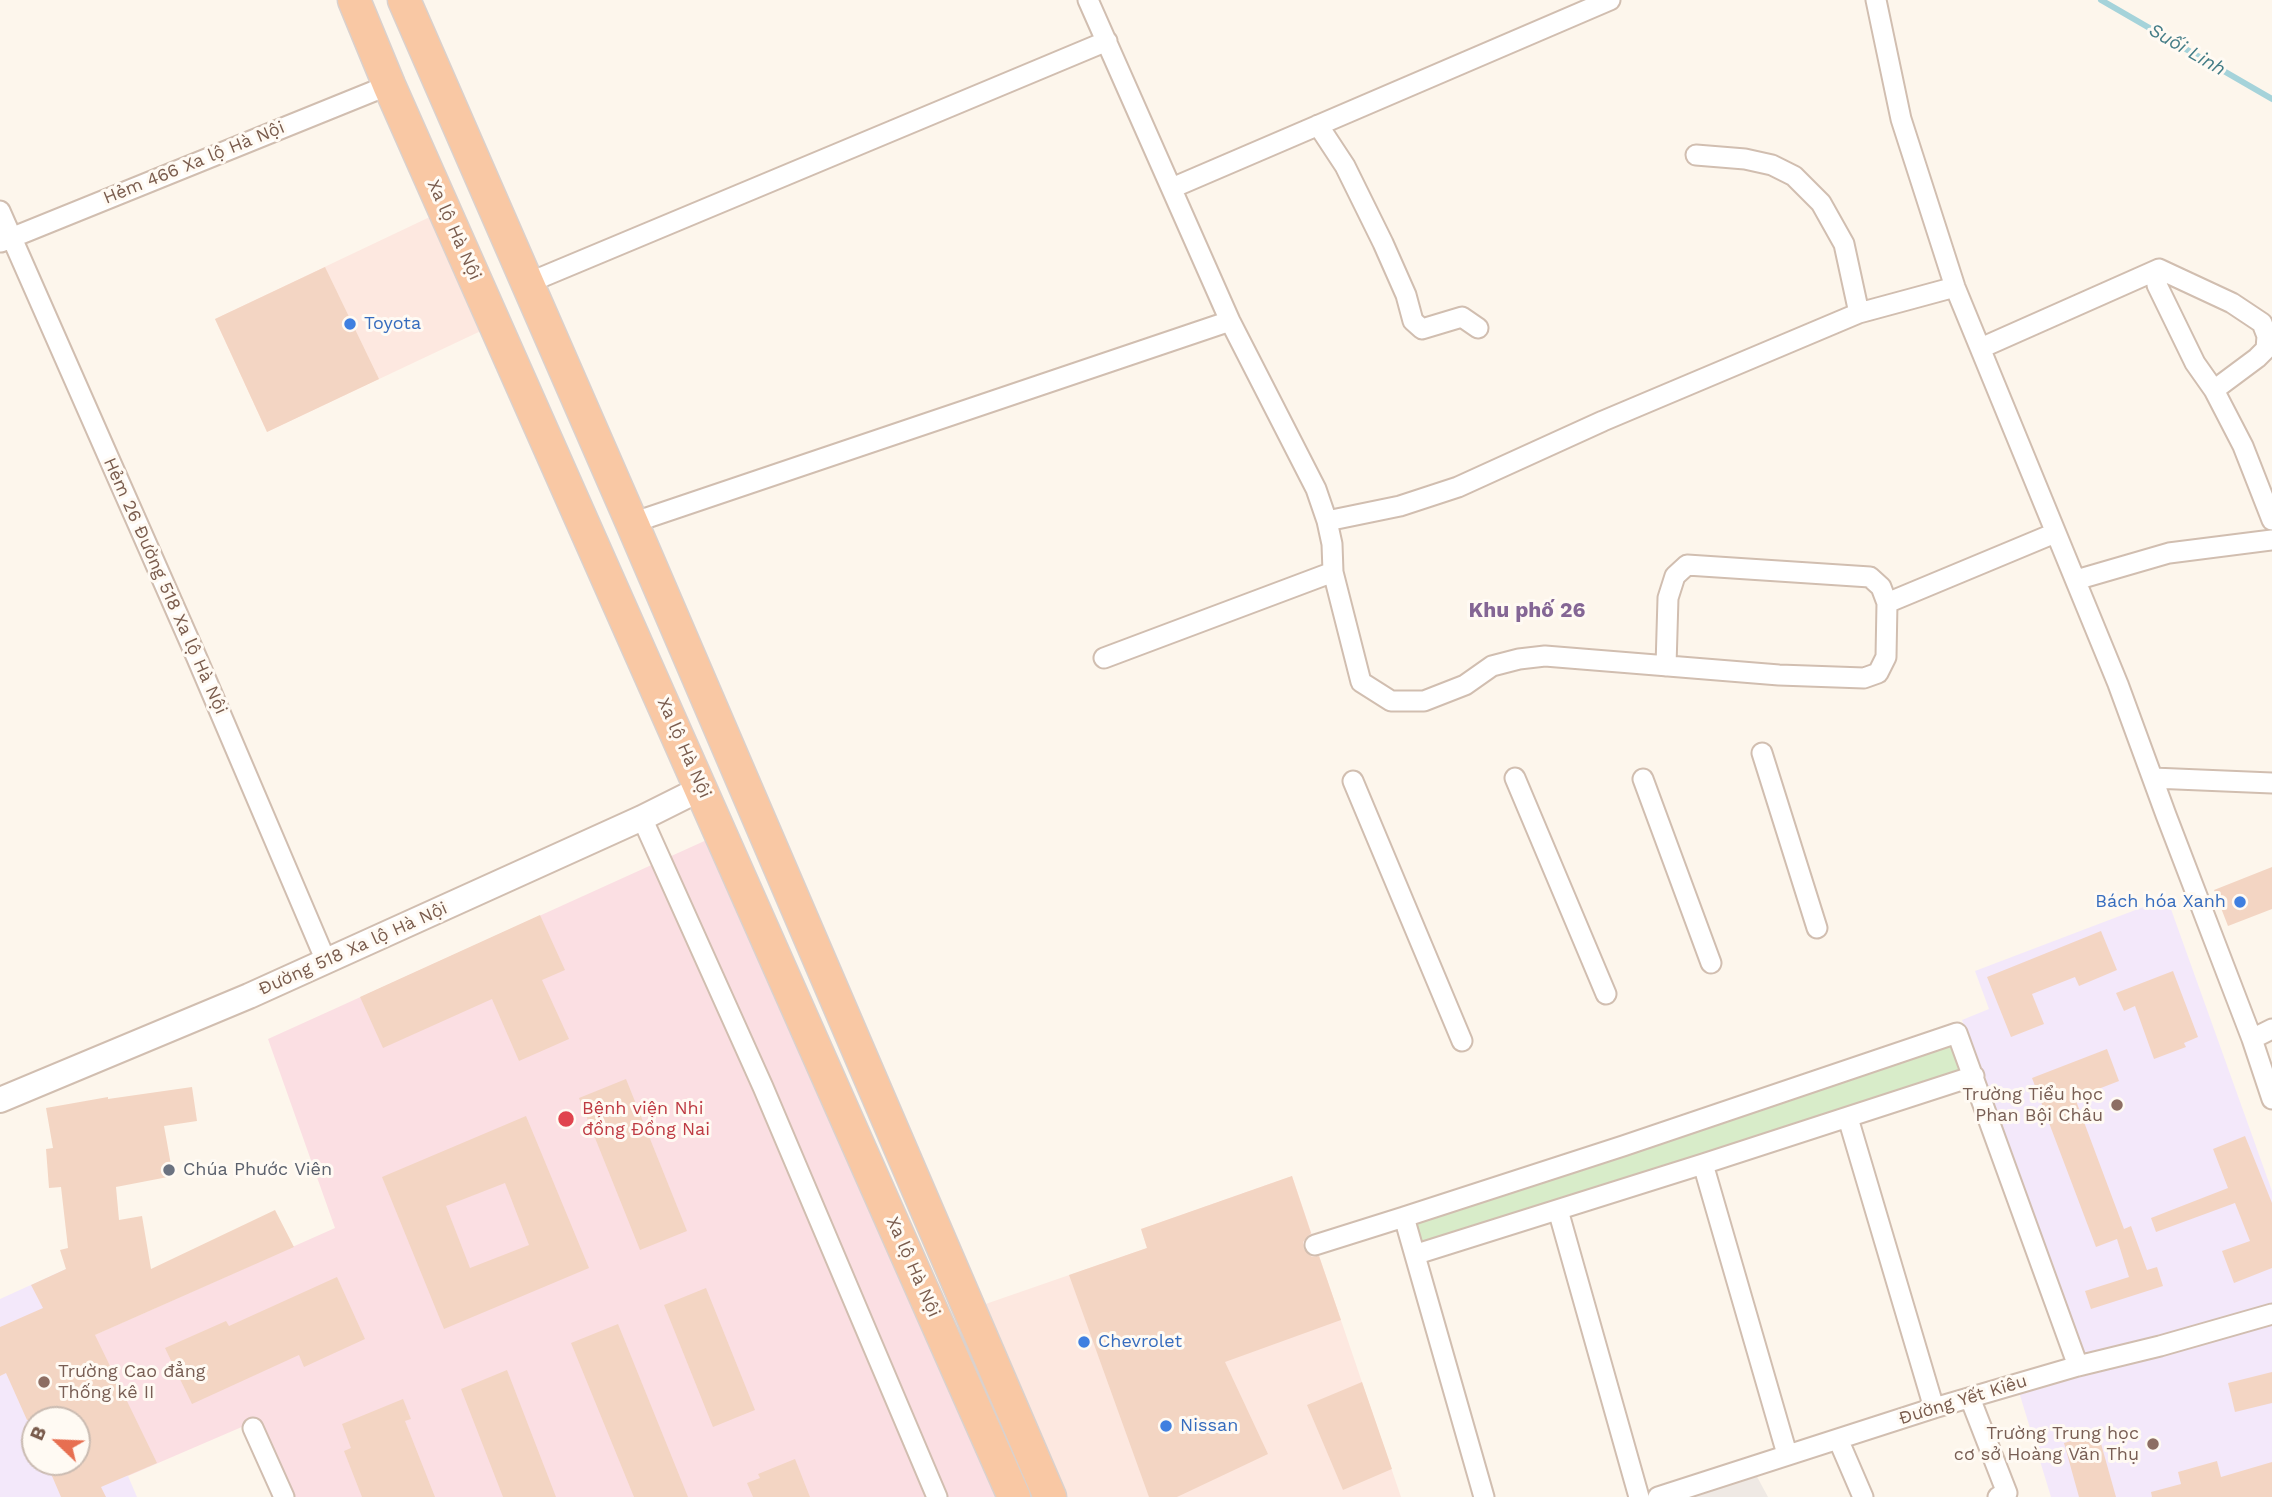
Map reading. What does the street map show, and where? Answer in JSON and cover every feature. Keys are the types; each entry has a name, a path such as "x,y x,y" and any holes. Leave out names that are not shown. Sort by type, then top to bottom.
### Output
{"highway":[{"name":"Xa lộ Hà Nội","path":"354,0 389,85 1014,1497"},
{"name":"Xa lộ Hà Nội","path":"404,0 632,523 1050,1497"}],"street":[{"path":"1088,0 1230,321 1315,489 1327,522 1332,544 1333,572 1361,682 1391,701 1424,701 1465,685 1492,666 1545,656 1666,666 1779,675 1864,678 1878,673 1886,657 1886,603 1881,587 1870,577 1687,565 1675,576 1668,597 1666,666"},
{"path":"1172,188 1610,0"},
{"path":"1875,0 1901,119 1955,287 2118,684 2252,1039 2272,1099"},
{"path":"528,283 1107,41"},
{"name":"Hẻm 466 Xa lộ Hà Nội","path":"6,240 389,85"},
{"path":"1318,125 1345,166 1383,243 1406,295 1413,321 1423,329 1462,317 1478,328"},
{"path":"1696,155 1745,159 1772,165 1794,176 1821,203 1844,244 1859,313"},
{"name":"Hẻm 26 Đường 518 Xa lộ Hà Nội","path":"0,211 6,240 196,656 326,961"},
{"path":"1981,348 2159,269 2232,303 2262,323 2267,336 2266,349 2258,358 2214,390"},
{"path":"2159,269 2157,285 2195,363 2214,390 2266,480 2272,520"},
{"path":"1327,522 1400,506 1458,487 1603,421 1859,313 1955,287"},
{"path":"632,523 1230,321"},
{"path":"1886,603 2055,533"},
{"path":"2076,580 2169,553 2272,540"},
{"path":"1104,659 1333,572"},
{"path":"1762,753 1817,929"},
{"path":"1515,778 1606,994"},
{"path":"2153,778 2272,783"},
{"path":"1643,779 1711,963"},
{"path":"1353,782 1462,1041"},
{"name":"Đường 518 Xa lộ Hà Nội","path":"0,1100 326,961 642,818 702,788"},
{"path":"642,818 763,1087 937,1497"},
{"path":"2252,1039 2272,1029"},
{"path":"1315,1245 1623,1146 1957,1033 2078,1366"},
{"path":"1417,1254 1974,1076"},
{"path":"1848,1118 1934,1408"},
{"path":"1703,1164 1787,1454"},
{"path":"1559,1210 1639,1497"},
{"path":"1404,1217 1417,1254 1484,1497"},
{"name":"Đường Yết Kiêu","path":"1658,1497 1934,1408 2272,1314"},
{"path":"1970,1398 2005,1496"},
{"path":"253,1428 284,1497"},
{"path":"1838,1439 1863,1497"}],"shaded area":[{"name":"Toyota","path":"434,215 485,329 267,432 215,319"},
{"name":"Bệnh viện Nhi đồng Đồng Nai","path":"711,838 1001,1497 292,1497 258,1420 128,1476 72,1345 335,1228 268,1039"},
{"name":"Trường Tiểu học Phan Bội Châu","path":"2167,898 2272,1191 2272,1306 2083,1356 1962,1020 1989,1009 1975,971"},
{"path":"1292,1176 1401,1497 1062,1497 977,1307 1147,1248 1141,1229"},
{"name":"Trường Cao đẳng Thống kê II","path":"66,1269 72,1345 137,1497 0,1497 0,1299"},
{"name":"Trường Trung học cơ sở Hoàng Văn Thụ","path":"2272,1322 2272,1497 2051,1497 2019,1392"},
{"path":"1755,1473 1768,1497 1682,1497"}],"green space":[{"path":"1952,1042 1964,1071 1421,1245 1414,1222"}],"building":[{"path":"325,267 379,379 267,432 215,319"},
{"name":"Bách hóa Xanh","path":"2272,867 2272,909 2228,926 2214,890"},
{"path":"540,915 565,970 542,980 569,1039 519,1061 492,999 383,1048 360,997"},
{"path":"2101,931 2117,970 2079,986 2075,977 2032,994 2044,1024 2011,1037 1987,977"},
{"path":"2173,971 2198,1037 2184,1043 2186,1047 2154,1059 2135,1006 2124,1011 2116,993"},
{"path":"2107,1049 2119,1081 2075,1098 2124,1229 2131,1226 2147,1270 2157,1267 2163,1286 2091,1309 2085,1291 2129,1277 2117,1239 2096,1247 2032,1078"},
{"path":"626,1079 687,1231 640,1250 579,1098"},
{"path":"192,1087 197,1121 164,1126 173,1176 116,1187 119,1220 142,1216 151,1269 275,1210 294,1247 95,1335 157,1463 101,1487 106,1497 61,1497 52,1476 91,1476 91,1406 21,1407 6,1373 0,1376 0,1327 43,1308 31,1285 66,1269 60,1250 68,1248 61,1187 49,1188 46,1149 53,1148 46,1108"},
{"path":"526,1116 589,1268 444,1329 382,1177","holes":["505,1183 529,1245 470,1268 446,1206"]},
{"path":"2245,1136 2272,1203 2272,1268 2234,1283 2222,1251 2250,1241 2235,1203 2156,1232 2151,1218 2228,1188 2213,1149"},
{"path":"1292,1176 1311,1233 1303,1242 1304,1249 1312,1257 1319,1256 1341,1320 1225,1362 1268,1454 1177,1497 1149,1497 1069,1275 1147,1248 1141,1229"},
{"path":"337,1277 365,1339 304,1367 299,1355 192,1404 165,1348 226,1321 229,1326"},
{"path":"706,1288 755,1410 713,1427 664,1305"},
{"path":"618,1324 688,1497 634,1497 571,1343"},
{"path":"507,1370 556,1497 503,1497 461,1389"},
{"path":"2272,1372 2272,1403 2235,1412 2228,1383"},
{"path":"1362,1382 1392,1469 1343,1490 1307,1405"},
{"path":"403,1399 411,1419 405,1421 435,1497 362,1497 344,1451 351,1448 342,1424"},
{"path":"2098,1433 2116,1497 2079,1497 2064,1443"},
{"path":"795,1459 810,1497 753,1497 747,1483 760,1478 758,1474"},
{"path":"2217,1461 2221,1477 2272,1462 2272,1497 2152,1497 2151,1492 2181,1484 2178,1472"}],"waterway":[{"name":"Suối Linh","path":"2101,0 2272,99"}],"place":[{"name":"Toyota","path":"350,324"},
{"name":"Bách hóa Xanh","path":"2240,902"},
{"name":"Trường Tiểu học Phan Bội Châu","path":"2117,1105"},
{"name":"Bệnh viện Nhi đồng Đồng Nai","path":"566,1119"},
{"name":"Chúa Phước Viên","path":"169,1170"},
{"name":"Chevrolet","path":"1084,1342"},
{"name":"Trường Cao đẳng Thống kê II","path":"44,1382"},
{"name":"Nissan","path":"1166,1426"},
{"name":"Trường Trung học cơ sở Hoàng Văn Thụ","path":"2153,1444"}],"district":[{"name":"Khu phố 26","path":"1527,611"}]}
